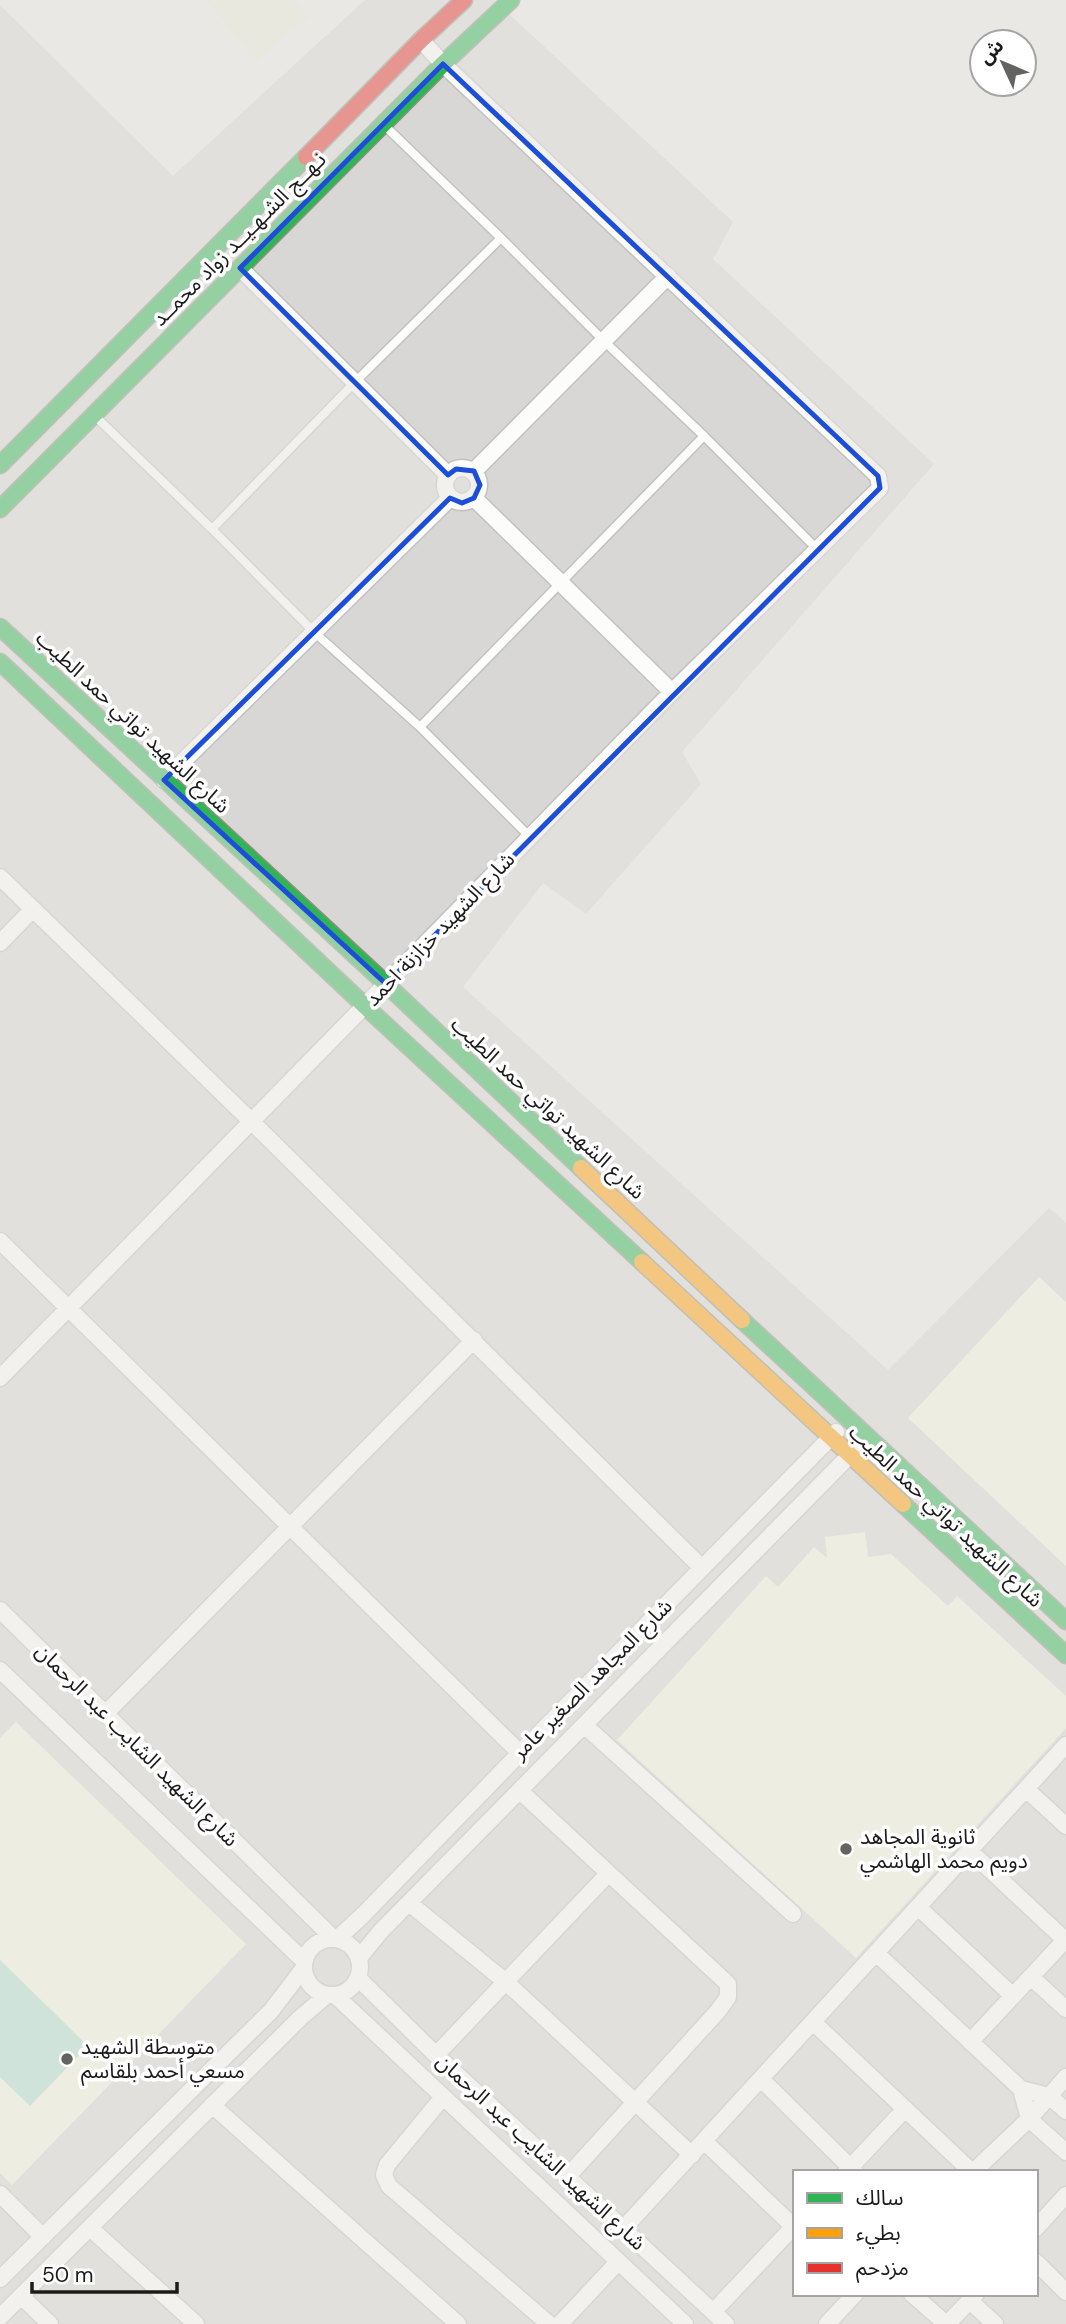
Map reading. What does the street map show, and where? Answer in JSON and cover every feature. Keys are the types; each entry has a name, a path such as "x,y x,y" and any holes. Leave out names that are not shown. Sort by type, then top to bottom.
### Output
{"street":[{"name":"نـهــج الشـهـيــد زواد محمــد","path":"0,465 421,40 464,0"},
{"name":"نـهــج الشـهـيــد زواد محمــد","path":"0,509 510,0"},
{"path":"421,40 443,64 668,276 474,471"},
{"path":"240,268 448,475"},
{"name":"شارع الشهيد خزازنة احمد","path":"0,1378 672,692 880,488 878,476 668,276"},
{"path":"465,467 474,471 480,485 474,498 462,503 450,498 445,486 448,475 465,467"},
{"path":"164,780 450,498"},
{"path":"474,498 672,692"},
{"name":"شارع الشهيد تواتي حمد الطيب","path":"0,627 386,984 867,1438 1066,1621"},
{"name":"شارع الشهيد تواتي حمد الطيب","path":"0,662 365,1006 1066,1656"},
{"path":"0,877 474,1340 702,1568"},
{"path":"0,943 33,909"},
{"path":"0,1241 520,1753"},
{"path":"105,1714 474,1340"},
{"name":"شارع المجاهد الصغير عامر","path":"335,1939 363,1915 848,1420"},
{"name":"شارع المجاهد الصغير عامر","path":"359,1958 381,1931 867,1438"},
{"name":"شارع الشهيد الشايب عبد الرحمان","path":"0,1610 335,1939"},
{"name":"شارع الشهيد الشايب عبد الرحمان","path":"0,1670 303,1965"},
{"path":"584,1725 793,1914"},
{"path":"624,2228 1066,1745"},
{"path":"1026,1789 1066,1826"},
{"path":"520,1791 728,1984 728,1997 718,2011 568,2176"},
{"path":"970,1851 1066,1939 970,2042"},
{"path":"436,2055 608,1874"},
{"path":"409,1903 506,1982 692,2155"},
{"path":"918,1907 1013,1996"},
{"path":"0,2279 271,2011 303,1965 306,1954 317,1942 335,1939 347,1942 354,1949 359,1958 360,1972 353,1986 345,1993 331,1995 300,2018 0,2317"},
{"path":"876,1953 1021,2089 1049,2096 1066,2111"},
{"path":"303,1965 305,1979 310,1986 331,1995"},
{"path":"1031,1977 1066,2009"},
{"name":"شارع الشهيد الشايب عبد الرحمان","path":"358,1978 436,2055 726,2324"},
{"name":"شارع الشهيد الشايب عبد الرحمان","path":"331,1995 685,2324"},
{"path":"813,2022 970,2170"},
{"path":"974,2170 1029,2119 1066,2077"},
{"path":"761,2079 850,2170 905,2109"},
{"path":"1021,2089 1029,2119 1066,2152"},
{"path":"443,2097 387,2165 384,2175 389,2186 550,2324"},
{"path":"212,2105 458,2324"},
{"path":"704,2141 793,2226"},
{"path":"0,2194 43,2237"},
{"path":"1038,2226 1066,2195"},
{"path":"90,2228 195,2324"},
{"path":"713,2312 793,2228"},
{"path":"559,2324 618,2262"},
{"path":"1038,2264 1066,2292"},
{"path":"21,2296 50,2324"},
{"path":"827,2324 853,2296"},
{"path":"914,2296 945,2323 953,2319 973,2298 995,2324"}],"lane":[{"path":"383,124 817,549"},
{"path":"212,529 355,382 501,238"},
{"path":"94,415 314,632 420,727 530,837"},
{"path":"420,727 704,436"}],"highlighted area":[{"path":"443,64 878,476 880,488 386,984 164,780 450,498 462,503 474,498 480,485 474,471 456,469 448,475 240,268"}],"shaded area":[{"path":"206,0 294,0 309,17 256,61"},
{"path":"365,0 494,0 733,222 713,259 934,464 682,752 701,784 586,914 543,883 463,987 888,1370 1049,1208 1066,1223 1066,2324 0,2324 0,5 173,176"},
{"path":"1039,1277 1066,1302 1066,1566 908,1418"},
{"name":"ثانوية المجاهد دويم محمد الهاشمي","path":"865,1532 868,1557 891,1554 948,1606 957,1596 1066,1696 1066,1728 856,1958 617,1740 766,1576 778,1587 814,1547 827,1558 825,1537"},
{"name":"متوسطة الشهيد مسعي أحمد بلقاسم","path":"16,1722 246,1944 12,2185 0,2173 0,1738"},
{"path":"0,1960 88,2046 30,2106 0,2077"}],"traffic: fast":[{"path":"0,509 443,64 511,0"},
{"path":"0,465 306,157"},
{"path":"0,627 581,1168"},
{"path":"0,662 365,1006 642,1262"},
{"path":"742,1320 1066,1621"},
{"path":"903,1504 1066,1655"}],"traffic: slow":[{"path":"581,1168 742,1320"},
{"path":"642,1262 903,1504"}],"traffic: jam":[{"path":"306,157 464,0"}],"place":[{"name":"ثانوية المجاهد دويم محمد الهاشمي","path":"846,1849"},
{"name":"متوسطة الشهيد مسعي أحمد بلقاسم","path":"67,2059"}]}
